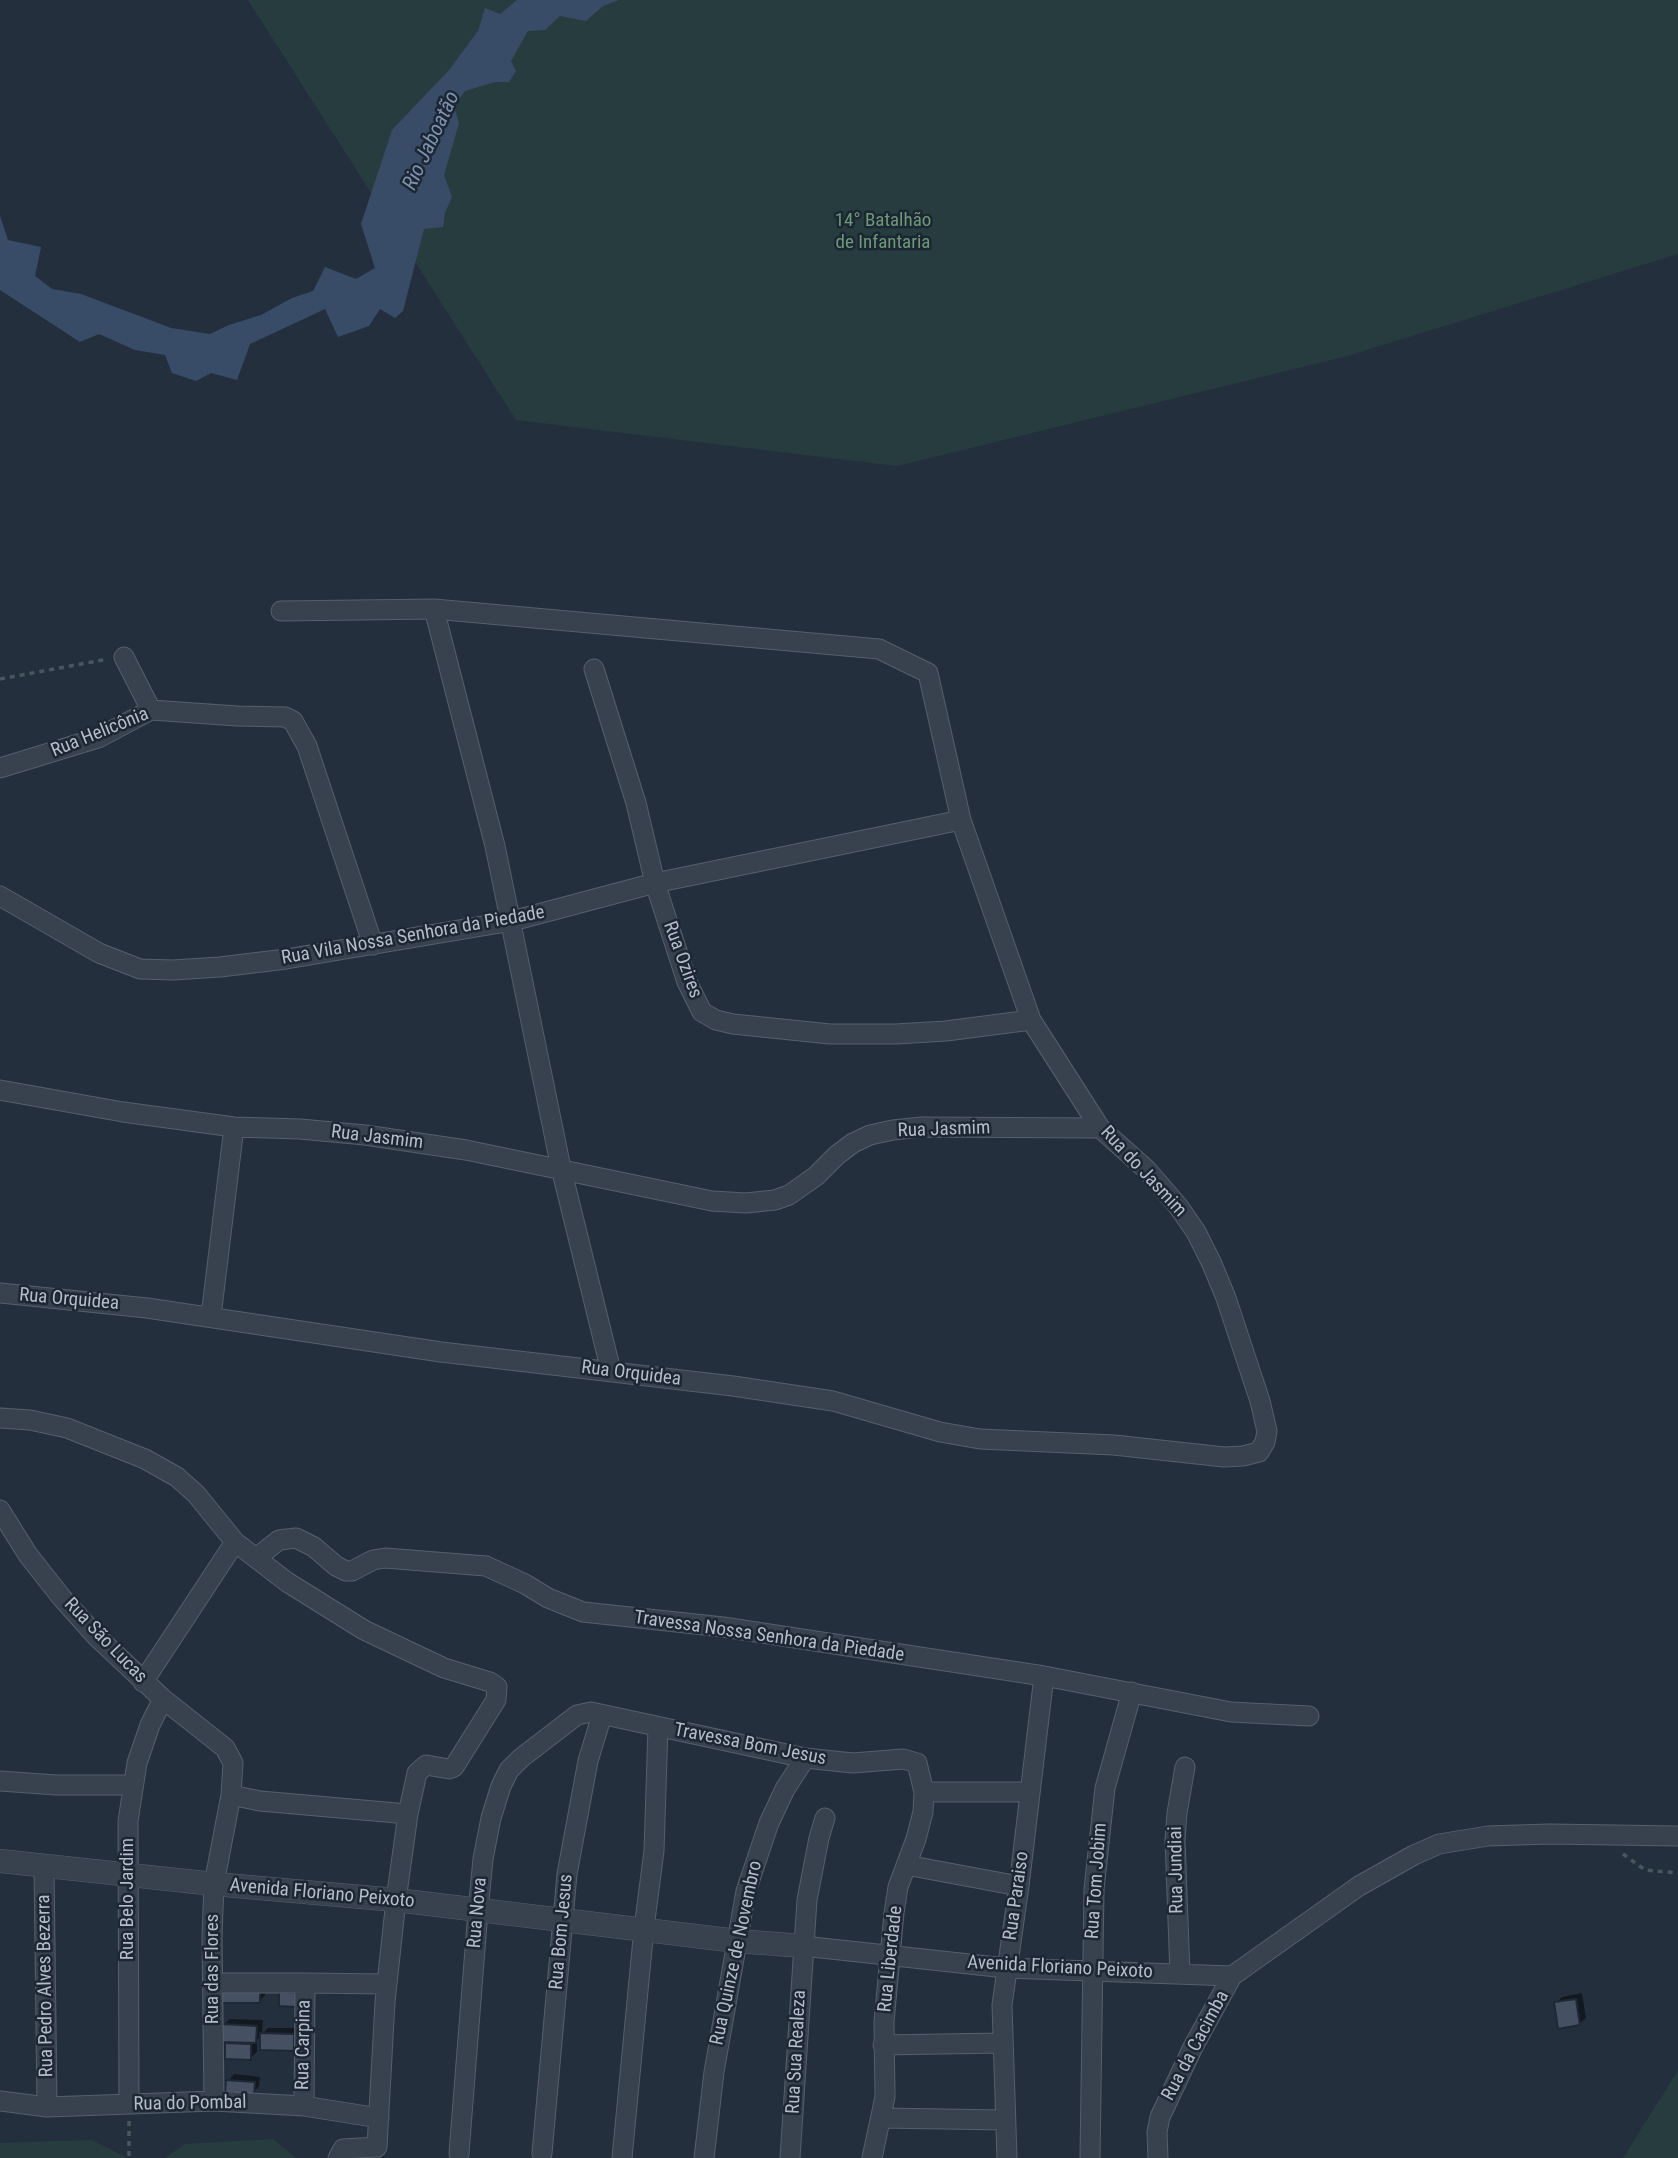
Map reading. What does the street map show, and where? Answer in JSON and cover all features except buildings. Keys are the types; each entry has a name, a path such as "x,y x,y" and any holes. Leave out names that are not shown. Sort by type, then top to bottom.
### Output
{"street":[{"path":"281,611 435,609 512,922 561,1168 611,1371"},
{"name":"Rua do Jasmim","path":"435,609 879,649 928,673 961,820 1031,1020 1101,1128 1129,1152 1178,1206 1213,1264 1265,1418 1268,1431 1259,1452"},
{"path":"124,657 151,710"},
{"name":"Rua Ozires","path":"594,669 633,792 655,883 687,982 702,1012 716,1020 760,1028 819,1033 896,1034 946,1031 1031,1020"},
{"name":"Rua Helicônia","path":"0,768 98,738 151,710 285,717 298,727 307,746 373,945"},
{"name":"Rua Vila Nossa Senhora da Piedade","path":"0,897 99,953 140,969 220,967 512,922 655,883 961,820"},
{"name":"Rua Jasmim","path":"0,1090 123,1112 234,1127 365,1135 561,1168 712,1201 761,1203 775,1200 801,1188 853,1143 870,1135 922,1128 1101,1128"},
{"path":"211,1316 234,1127"},
{"name":"Rua Orquidea","path":"0,1293 211,1316 441,1352 733,1386 833,1401 940,1432 980,1439 1114,1446 1224,1457 1259,1452"},
{"path":"0,1418 30,1420 68,1428 145,1459 177,1477 196,1494 235,1542 287,1582 364,1630 444,1668 491,1682 497,1687 496,1700 457,1763 449,1769 433,1765 421,1768 415,1782 396,1900 387,1984 377,2147 343,2149 338,2158"},
{"name":"Rua São Lucas","path":"0,1510 28,1555 96,1636 143,1682 217,1741 229,1755"},
{"name":"Travessa Nossa Senhora da Piedade","path":"256,1558 279,1540 296,1538 305,1541 346,1571 385,1558 486,1566 516,1579 548,1598 583,1612 723,1627 1044,1676 1231,1712 1309,1716"},
{"path":"143,1682 235,1542"},
{"name":"Rua Paraiso","path":"1007,2158 1002,2043 1006,1968 1019,1886 1044,1676"},
{"name":"Rua Tom Jobim","path":"1090,2158 1094,1889 1105,1788 1132,1692"},
{"name":"Rua Belo Jardim","path":"129,2104 128,1821 132,1786 150,1725 163,1699"},
{"name":"Travessa Bom Jesus","path":"593,1714 805,1758 853,1763 903,1759 917,1763"},
{"name":"Rua Nova","path":"459,2153 478,1911 483,1860 491,1818 509,1770 569,1720 593,1714"},
{"name":"Rua Bom Jesus","path":"542,2153 566,1874 588,1761 593,1714"},
{"path":"622,2158 654,1851 658,1727"},
{"name":"Rua das Flores","path":"214,2101 214,1884 231,1795 233,1763 229,1755"},
{"name":"Rua Quinze de Novembro","path":"704,2158 714,2072 746,1891 757,1854 785,1789 805,1758"},
{"name":"Rua Liberdade","path":"872,2158 882,2118 885,2080 883,2045 898,1886 916,1839 925,1792 917,1763"},
{"name":"Rua Jundiai","path":"1180,1974 1175,1840 1185,1767"},
{"path":"0,1781 132,1786"},
{"path":"925,1792 1030,1793"},
{"path":"231,1795 284,1803 408,1814"},
{"name":"Rua Sua Realeza","path":"790,2158 807,1900 825,1818"},
{"path":"1232,1976 1359,1886 1439,1844 1488,1836 1678,1836"},
{"name":"Avenida Floriano Peixoto","path":"0,1861 396,1900 737,1941 1006,1968 1232,1976"},
{"path":"905,1865 1019,1886"},
{"name":"Rua Pedro Alves Bezerra","path":"44,1866 47,2107"},
{"name":"Rua da Cacimba","path":"1158,2158 1157,2132 1169,2094 1232,1976"},
{"path":"212,1983 305,1983"},
{"name":"Rua Carpina","path":"304,2106 305,1983 387,1984"},
{"path":"883,2045 1002,2043"},
{"name":"Rua do Pombal","path":"0,2101 47,2107 214,2101 304,2106 379,2118"},
{"path":"882,2118 1004,2120"}],"path":[{"path":"0,679 124,657"},
{"path":"1599,1836 1645,1870 1678,1873"},
{"path":"129,2104 129,2158"}],"green space":[{"name":"14° Batalhão de Infantaria","path":"248,0 1678,0 1678,254 1347,356 897,466 516,420"},
{"path":"1678,2070 1678,2158 1623,2158"},
{"path":"273,2139 296,2158 165,2158 185,2144"},
{"path":"91,2140 128,2158 0,2158 0,2143"}],"water":[{"name":"Rio Jaboatão","path":"517,0 619,0 603,6 586,21 560,16 545,30 528,31 511,61 516,71 509,82 495,82 465,91 454,106 459,123 444,175 452,197 445,213 443,227 424,229 403,311 395,318 380,309 369,326 338,337 325,309 250,344 237,380 211,373 196,381 172,373 165,355 135,350 99,334 80,342 0,290 0,216 8,240 41,247 35,276 52,289 81,294 171,328 210,334 261,315 292,298 313,291 325,267 356,279 375,268 361,224 392,130 449,70 478,31 485,8 500,14"}]}
